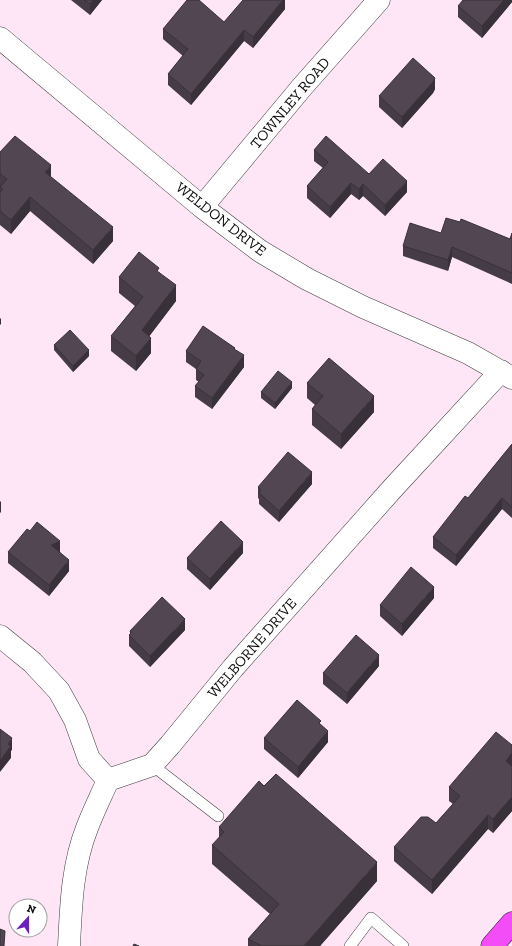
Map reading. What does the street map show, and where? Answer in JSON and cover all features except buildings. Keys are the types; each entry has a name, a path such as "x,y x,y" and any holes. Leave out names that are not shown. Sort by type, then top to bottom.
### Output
{"highway":[{"path":"492,946 512,923"}],"street":[{"name":"TOWNLEY ROAD","path":"202,207 302,86 378,0"},
{"name":"WELDON DRIVE","path":"0,38 202,207 254,247 307,279 363,307 468,353 506,374"},
{"name":"WELBORNE DRIVE","path":"108,780 152,765 233,668 392,488 506,374"},
{"path":"0,636 32,662 59,691 75,720 89,759 108,780 86,829 77,863 72,892 70,946"}],"lane":[{"path":"152,765 218,816"},
{"path":"350,946 371,918 403,946"}]}
